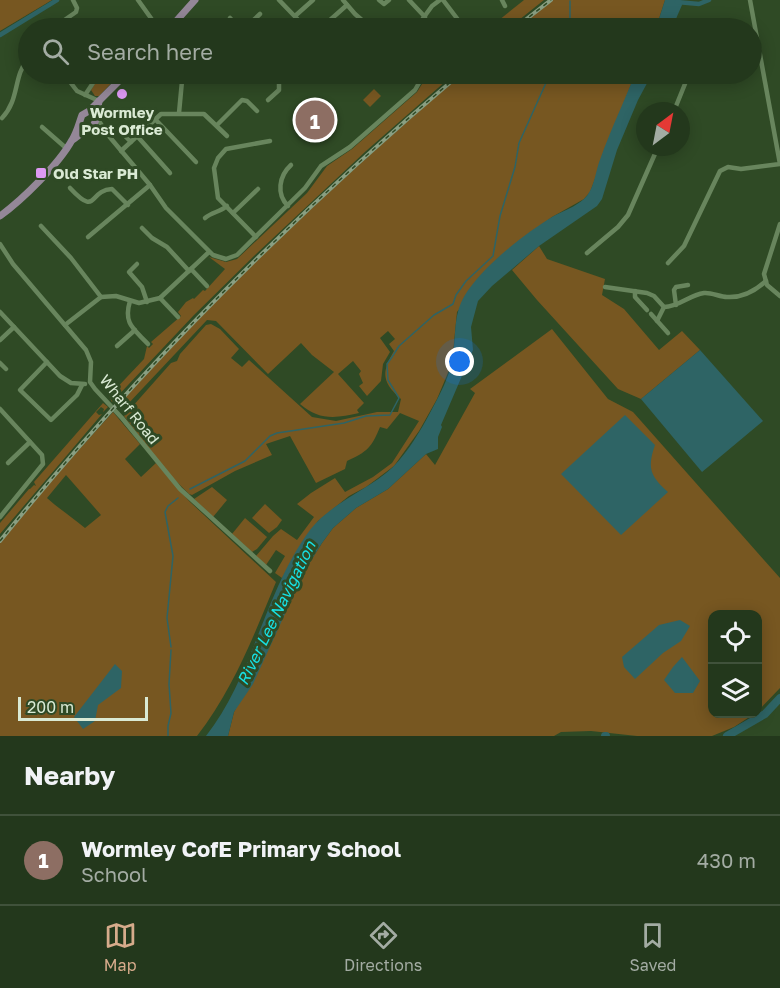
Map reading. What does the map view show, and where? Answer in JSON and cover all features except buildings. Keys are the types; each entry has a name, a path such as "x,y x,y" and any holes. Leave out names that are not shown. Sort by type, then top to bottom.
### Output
{"main road":[{"path":"179,18 195,0"},
{"path":"72,140 89,128 95,110 117,84"},
{"path":"0,216 36,183 66,148 81,122 82,115 95,110"},
{"path":"81,122 89,128"}],"street":[{"path":"67,18 76,12 77,8 72,0"},
{"path":"138,0 151,18"},
{"path":"279,0 295,16 313,0"},
{"path":"343,0 361,18"},
{"path":"378,0 384,4 389,0"},
{"path":"409,0 425,18 441,0 456,18"},
{"path":"502,0 505,6"},
{"path":"750,0 752,18"},
{"path":"332,18 347,5"},
{"path":"256,18 260,14"},
{"path":"668,263 684,246 717,177 724,168 741,169 780,164 762,72"},
{"path":"2,118 13,101 18,80"},
{"path":"71,84 87,96 108,135 150,184 166,208 209,252 220,259 233,258 288,206 309,184 321,166 350,147 415,90 418,84"},
{"path":"87,96 94,84"},
{"path":"179,113 183,84"},
{"path":"268,100 279,90 279,84"},
{"path":"678,102 685,84"},
{"path":"217,125 242,100 247,101 256,111"},
{"path":"122,151 161,114 204,114 227,136"},
{"path":"154,119 196,162"},
{"path":"774,125 780,123"},
{"path":"42,127 66,148"},
{"path":"89,128 108,135"},
{"path":"121,132 131,142"},
{"path":"137,136 170,173"},
{"path":"256,237 218,198 214,168 218,158 226,149 270,141"},
{"path":"587,253 628,216 654,156"},
{"path":"288,206 280,193 283,174 291,165"},
{"path":"88,237 150,184"},
{"path":"70,188 81,200 88,202 104,190 112,189 128,205"},
{"path":"233,213 258,189"},
{"path":"205,218 227,206"},
{"path":"780,224 766,267 767,285 780,296"},
{"path":"41,226 70,258 100,297"},
{"path":"142,228 169,249 207,286"},
{"name":"Wharf Road","path":"0,244 13,264 88,354 91,362 90,382 180,489 270,571"},
{"path":"65,325 100,297 110,295 130,301 147,302 160,298 209,252"},
{"path":"137,264 129,272 142,287 147,302"},
{"path":"664,307 676,305 704,293 728,297 746,295 755,291 766,281"},
{"path":"676,305 674,290 676,287 688,285"},
{"path":"605,287 654,296 664,307"},
{"path":"636,291 635,297 668,333"},
{"path":"160,298 178,317"},
{"path":"130,301 127,318 148,344"},
{"path":"657,321 664,307"},
{"path":"0,312 63,379 82,385 90,382"},
{"path":"0,339 14,327"},
{"path":"117,346 135,330"},
{"path":"47,362 20,390 51,420 77,395 82,385"},
{"path":"0,363 6,369"},
{"path":"0,409 42,455 43,464 0,517"},
{"path":"8,463 30,442"}],"shaded area":[{"path":"0,0 52,0 18,18 18,20 0,31"},
{"path":"524,0 544,0 522,18 502,18"},
{"path":"553,0 665,0 659,18 530,18"},
{"path":"95,84 110,84 99,96 95,96 91,90"},
{"path":"422,84 443,84 366,151 255,255 194,315 112,402 109,396 144,359 147,346 149,348 153,344 151,342 181,316 178,312 186,302 194,299 203,290 205,291 225,269 209,257 226,262 237,259 307,193 327,166 352,149 417,92"},
{"path":"451,84 631,84 590,192 584,199 552,217 510,248 457,312 452,363 437,399 419,431 394,466 366,487 349,496 318,521 282,578 275,573 285,556 276,550 266,565 256,556 281,529 297,540 314,517 297,504 335,478 345,492 373,477 392,463 419,421 400,413 387,429 380,427 371,444 364,452 347,461 345,469 316,483 290,436 266,444 272,455 235,471 192,495 167,472 124,416 171,363 177,361 180,354 206,325 211,324 220,329 239,349 231,358 242,367 249,360 312,417 336,421 377,412 398,412 401,399 387,382 385,371 394,351 389,344 395,339 388,331 380,338 390,352 383,364 381,381 367,396 359,386 363,383 359,374 361,371 353,361 338,374 364,403 357,410 359,413 321,416 300,404 334,372 301,343 268,374 216,321 207,320 127,405 123,408 117,407 140,379 217,300 368,156"},
{"path":"374,89 381,96 370,107 363,100"},
{"path":"539,246 547,259 605,279 602,295 624,309 659,350 682,331 700,350 641,399 618,389 512,270"},
{"path":"552,329 608,399 633,412 780,578 780,688 762,707 762,610 708,610 708,718 748,718 734,727 712,736 637,736 591,731 561,732 554,736 228,736 234,712 305,570 322,543 333,528 356,508 388,489 426,454 435,465 475,393 470,389"},
{"path":"103,403 108,407 103,412 104,409 101,407 96,412 99,415 102,414 0,534 0,523 29,489 36,486 34,482"},
{"path":"113,412 140,444 125,459 141,477 156,463 189,501 276,582 232,681 197,736 0,736 0,543 47,485","holes":["66,475 101,515 85,528 47,498"]},
{"path":"212,487 227,500 213,517 194,499"},
{"path":"265,504 282,520 269,533 252,518"},
{"path":"245,518 267,537 252,552 232,534"}],"water":[{"path":"665,0 681,0 682,5 676,18 659,18"},
{"name":"River Lee Navigation","path":"631,84 647,84 636,102 617,150 602,199 597,206 539,246 478,301 471,327 473,350 441,425 438,449 426,454 388,489 356,508 333,528 305,570 253,684 234,712 228,736 206,736 236,687 281,580 310,530 339,504 393,467 423,426 449,374 456,319 465,295 482,273 516,242 552,217 584,199 593,185 599,162"},
{"path":"700,350 763,421 702,472 641,399"},
{"path":"625,415 655,445 651,460 652,471 657,481 668,492 621,535 561,474"},
{"path":"680,620 690,626 681,641 663,653 635,679 624,667 622,657 659,625"},
{"path":"682,657 700,681 693,693 675,693 664,680"},
{"path":"115,664 122,671 121,688 98,705 95,721 83,729 74,717"}],"waterway":[{"path":"28,18 57,0"},
{"path":"677,2 699,4 709,0"},
{"path":"570,1 570,18"},
{"path":"0,35 18,24"},
{"path":"190,489 245,461 270,436 277,433 344,423 366,416 390,415 399,398 388,380 387,364 399,346 434,315 453,304 456,295 466,281 493,256 500,216 515,167 519,143 546,84"},
{"path":"171,647 167,618 173,556 165,512 168,506 178,498"},
{"path":"168,736 171,713 169,684 171,650"},
{"path":"727,736 765,714 780,698"}],"railway":[{"path":"528,18 551,0"},
{"path":"0,541 107,416 219,296 337,182 449,84"}],"place":[{"name":"Wormley Post Office","path":"122,94"},
{"name":"Wormley CofE Primary School","path":"315,120"},
{"name":"Old Star PH","path":"41,173"}]}
